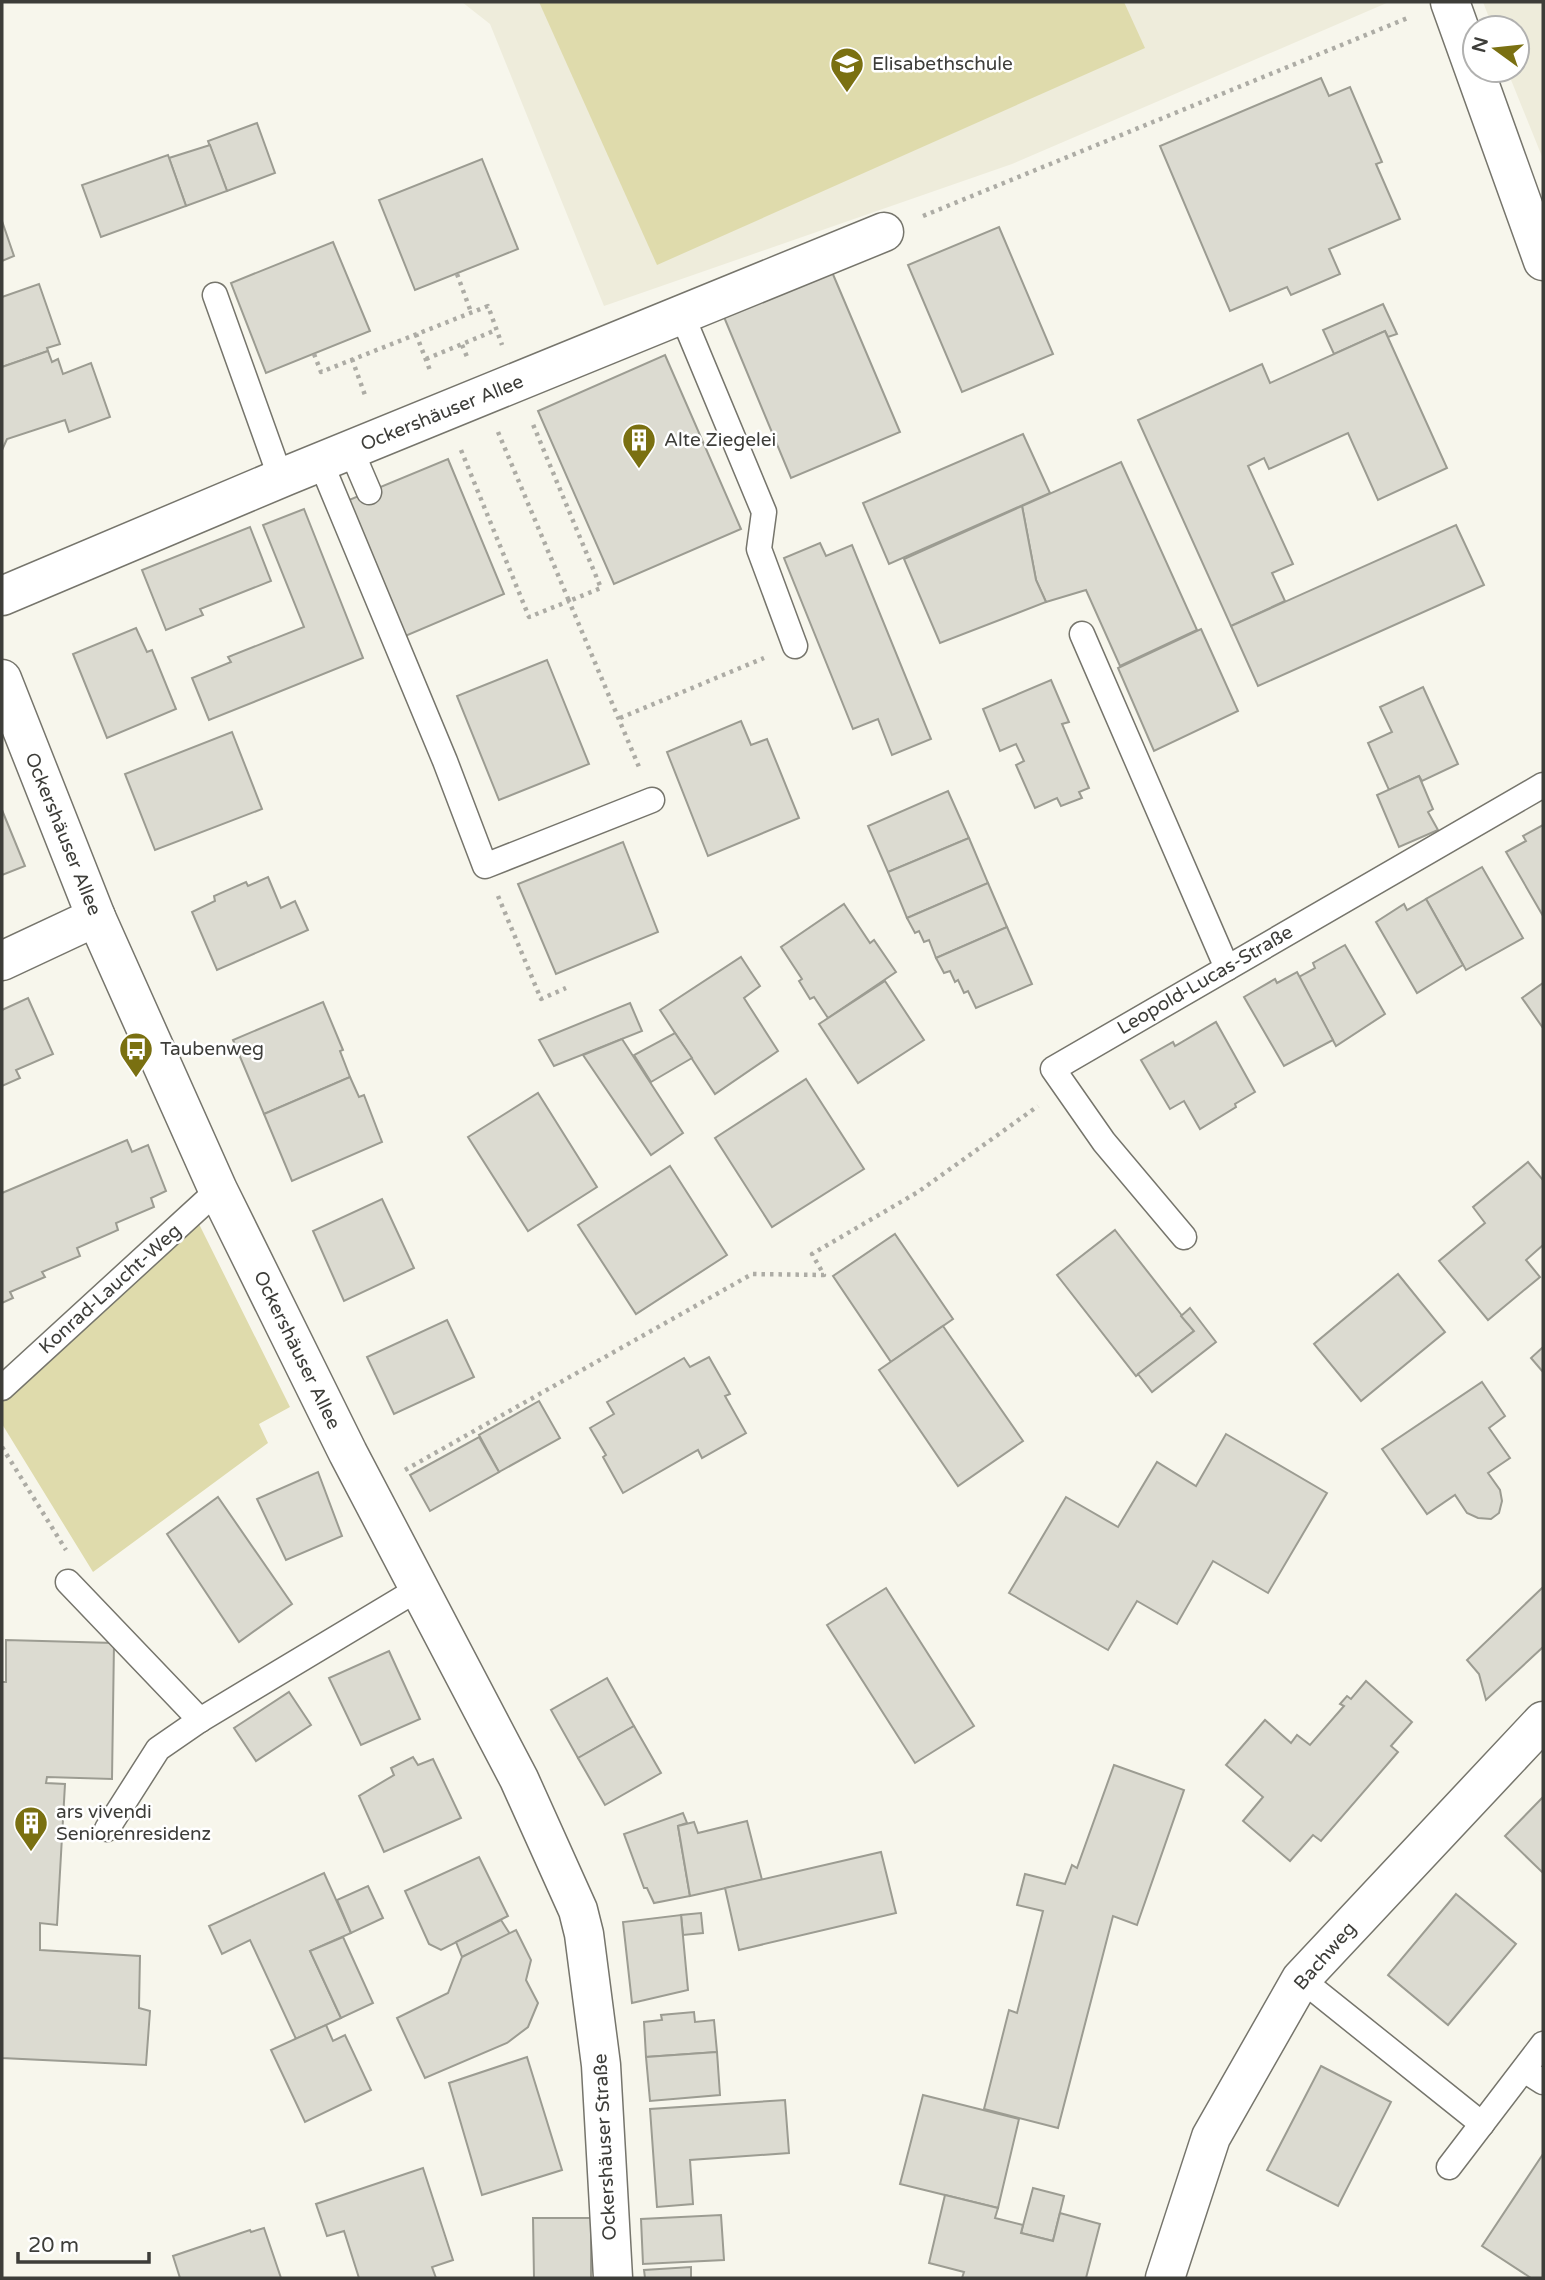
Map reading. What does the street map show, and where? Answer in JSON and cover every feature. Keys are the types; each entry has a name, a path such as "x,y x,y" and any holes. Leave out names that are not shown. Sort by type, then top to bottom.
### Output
{"street":[{"path":"1435,7 1543,261"},
{"name":"Ockershäuser Allee","path":"2,596 884,232"},
{"name":"Ockershäuser Allee","path":"2,680 96,917 218,1190 367,1491 519,1779 578,1910 584,1934 595,2016"},
{"path":"2,961 96,917"},
{"name":"Bachweg","path":"1166,2278 1211,2137 1301,1979 1543,1721"},
{"name":"Ockershäuser Straße","path":"595,2016 601,2065 612,2278"}],"lane":[{"path":"215,295 281,479"},
{"path":"682,315 764,512 759,549 795,646"},
{"path":"336,456 369,492"},
{"path":"336,456 485,866 652,800"},
{"path":"1082,634 1227,968"},
{"name":"Leopold-Lucas-Straße","path":"1065,1087 1053,1069 1543,785"},
{"path":"1065,1087 1104,1142 1184,1237"},
{"name":"Konrad-Laucht-Weg","path":"2,1388 218,1190"},
{"path":"68,1582 200,1720"},
{"path":"107,1829 158,1749 200,1720 418,1589"},
{"path":"1301,1979 1482,2124"},
{"path":"1449,2168 1482,2124 1533,2076 1543,2045"}],"path":[{"path":"884,232 1435,7"},
{"path":"457,274 471,312"},
{"path":"314,354 321,372 488,306 496,330 499,390 569,601 652,800"},
{"path":"426,359 496,330"},
{"path":"446,412 529,617 601,588 499,390"},
{"path":"620,718 795,646"},
{"path":"485,866 541,999 566,988"},
{"path":"367,1491 752,1274 824,1275 812,1254 918,1192 1065,1087"},
{"path":"2,1447 66,1547 68,1582"}],"shaded area":[{"name":"Elisabethschule","path":"462,2 1389,2 1012,164 604,306 490,24"},
{"name":"Elisabethschule","path":"539,2 1124,2 1145,48 657,265"},
{"path":"1483,2 1543,2 1543,159 1513,84 1531,84 1531,14 1488,14"},
{"path":"198,1222 290,1407 259,1424 268,1443 93,1572 2,1424 2,1401"}],"building":[{"path":"1321,78 1329,96 1350,87 1382,162 1376,164 1400,219 1329,249 1340,274 1291,295 1287,287 1230,311 1160,146"},
{"path":"257,123 275,173 227,191 208,141"},
{"path":"210,145 227,191 186,206 169,158"},
{"path":"168,155 186,206 101,237 82,185"},
{"path":"482,159 518,249 415,290 379,200"},
{"path":"2,221 14,256 2,261"},
{"path":"999,227 1053,354 962,392 908,265"},
{"path":"333,242 370,331 266,373 231,283"},
{"path":"832,272 900,432 791,478 724,317"},
{"path":"39,284 60,344 2,367 2,297"},
{"path":"1383,304 1397,334 1388,337 1385,331 1334,354 1323,330"},
{"path":"1385,331 1447,468 1378,500 1348,433 1269,469 1264,458 1248,466 1293,564 1272,573 1285,601 1231,626 1138,420 1262,364 1270,383"},
{"path":"48,351 52,362 58,359 63,374 91,363 110,417 69,432 65,420 7,439 2,450 2,367"},
{"name":"Alte Ziegelei","path":"665,355 741,529 614,584 538,411"},
{"path":"1023,434 1050,493 889,564 863,503"},
{"path":"448,459 504,594 403,637 349,500"},
{"path":"1121,462 1197,630 1120,666 1086,590 1046,602 1036,580 1022,506"},
{"path":"1022,506 1036,580 1046,602 940,643 904,559"},
{"path":"304,509 363,658 209,720 192,678 231,662 228,657 304,627 263,525"},
{"path":"1456,525 1484,585 1258,686 1231,626"},
{"path":"250,527 271,581 200,609 203,615 166,630 142,570"},
{"path":"820,543 826,556 852,545 931,739 892,755 878,719 853,729 784,558"},
{"path":"136,628 147,652 152,650 176,709 107,738 73,654"},
{"path":"1201,629 1238,711 1154,751 1118,668"},
{"path":"547,660 589,764 499,800 457,696"},
{"path":"1051,680 1069,722 1062,724 1089,788 1079,792 1082,798 1061,806 1057,798 1035,808 1016,765 1024,761 1016,744 1000,751 983,709"},
{"path":"1423,687 1458,764 1422,781 1419,776 1389,790 1368,743 1392,732 1380,707"},
{"path":"741,721 751,745 767,739 799,818 708,856 667,752"},
{"path":"232,732 262,809 155,850 125,774"},
{"path":"1419,776 1433,809 1428,812 1438,830 1399,847 1377,795"},
{"path":"948,791 969,838 888,872 868,826"},
{"path":"2,810 25,866 2,875"},
{"path":"1543,825 1543,916 1506,852 1526,841 1523,836"},
{"path":"969,838 988,883 907,918 888,872"},
{"path":"623,842 658,932 556,974 518,884"},
{"path":"1482,867 1523,938 1466,970 1426,899"},
{"path":"268,877 281,908 295,901 308,930 217,970 192,912 215,901 214,896 246,882 248,886"},
{"path":"988,883 1007,927 936,958 929,940 924,942 919,931 915,933 907,918"},
{"path":"1426,899 1463,965 1417,993 1376,922 1404,904 1407,910"},
{"path":"844,904 870,943 874,940 896,972 828,1018 814,997 810,999 799,981 802,979 781,947"},
{"path":"1007,927 1032,984 976,1008 968,991 964,993 950,971 944,973 936,958"},
{"path":"1345,945 1385,1014 1336,1046 1299,977 1315,968 1313,963"},
{"path":"741,957 760,986 744,998 778,1051 715,1094 660,1010"},
{"path":"1297,972 1333,1040 1284,1066 1244,997 1275,979 1277,983"},
{"path":"885,981 924,1040 858,1083 819,1024"},
{"path":"1543,983 1543,1028 1522,998"},
{"path":"28,998 53,1054 16,1070 20,1078 2,1086 2,1010"},
{"path":"323,1002 343,1050 340,1051 350,1077 264,1114 233,1040"},
{"path":"630,1003 642,1031 554,1066 539,1040"},
{"path":"1216,1022 1255,1092 1200,1129 1184,1101 1170,1109 1141,1060 1173,1042 1175,1046"},
{"path":"675,1033 692,1058 651,1082 634,1055"},
{"path":"622,1039 683,1133 651,1155 583,1055"},
{"path":"350,1077 359,1097 364,1095 382,1142 292,1181 264,1114"},
{"path":"806,1079 864,1169 772,1227 715,1138"},
{"path":"538,1093 597,1187 528,1231 468,1137"},
{"path":"127,1140 132,1152 148,1145 166,1191 151,1198 154,1207 116,1223 118,1230 77,1248 80,1256 42,1272 45,1277 10,1292 13,1298 2,1303 2,1193"},
{"path":"1528,1162 1543,1180 1543,1245 1526,1260 1540,1277 1488,1320 1439,1261 1485,1223 1473,1207"},
{"path":"670,1166 727,1255 636,1314 578,1225"},
{"path":"382,1199 414,1268 344,1301 313,1231"},
{"path":"1115,1230 1194,1331 1136,1376 1057,1275"},
{"path":"895,1234 953,1319 891,1362 833,1276"},
{"path":"1398,1274 1445,1332 1361,1401 1314,1344"},
{"path":"1190,1308 1216,1342 1152,1392 1138,1374 1194,1331 1181,1316"},
{"path":"447,1320 474,1377 394,1414 367,1357"},
{"path":"943,1326 1023,1441 958,1486 879,1370"},
{"path":"1543,1347 1543,1372 1531,1358"},
{"path":"709,1357 730,1394 725,1396 746,1433 702,1458 698,1450 623,1493 590,1428 614,1414 607,1402 684,1358 690,1367"},
{"path":"1482,1382 1505,1416 1489,1428 1510,1458 1488,1473 1500,1490 1502,1501 1499,1513 1491,1519 1478,1518 1467,1513 1455,1495 1427,1514 1382,1449"},
{"path":"539,1401 560,1438 499,1472 479,1435"},
{"path":"1226,1434 1327,1493 1268,1593 1213,1561 1177,1624 1137,1601 1108,1650 1009,1593 1066,1497 1118,1527 1157,1462 1196,1486"},
{"path":"479,1437 499,1472 430,1511 410,1475"},
{"path":"318,1472 342,1536 286,1560 257,1499"},
{"path":"218,1497 292,1604 239,1642 167,1534"},
{"path":"1543,1587 1543,1647 1486,1700 1479,1674 1467,1660"},
{"path":"886,1588 974,1726 915,1763 827,1625"},
{"name":"ars vivendi Seniorenresidenz","path":"6,1640 114,1643 112,1779 47,1777 46,1783 65,1784 57,1925 40,1923 40,1950 140,1956 139,2008 150,2011 146,2065 2,2058 2,1682 6,1682"},
{"path":"389,1651 420,1719 361,1745 329,1678"},
{"path":"607,1678 634,1726 578,1758 551,1710"},
{"path":"1366,1681 1412,1722 1391,1746 1398,1752 1321,1841 1313,1835 1290,1861 1243,1821 1263,1797 1226,1765 1265,1720 1291,1743 1297,1735 1310,1745 1344,1706 1340,1704 1347,1696 1351,1699"},
{"path":"289,1692 311,1725 256,1761 234,1728"},
{"path":"634,1726 661,1773 605,1805 578,1758"},
{"path":"413,1757 418,1765 433,1759 461,1818 384,1852 359,1796 394,1775 391,1768"},
{"path":"1114,1765 1184,1790 1137,1925 1113,1916 1058,2128 984,2109 1009,2010 1017,2013 1043,1911 1017,1905 1025,1874 1065,1884 1072,1865 1077,1868"},
{"path":"1543,1797 1543,1873 1505,1836"},
{"path":"683,1813 687,1823 678,1826 690,1896 654,1903 647,1888 644,1888 624,1834"},
{"path":"747,1821 762,1880 690,1896 678,1826 694,1822 698,1833"},
{"path":"881,1852 896,1913 739,1950 725,1888"},
{"path":"479,1857 508,1916 441,1950 429,1944 405,1891"},
{"path":"324,1873 351,1933 310,1951 341,2018 296,2039 250,1940 222,1954 209,1926"},
{"path":"368,1886 383,1918 351,1933 337,1900"},
{"path":"1456,1894 1516,1944 1448,2025 1388,1975"},
{"path":"701,1913 703,1933 683,1935 681,1915"},
{"path":"681,1915 688,1990 632,2003 623,1922"},
{"path":"501,1920 510,1934 462,1957 456,1942"},
{"path":"516,1930 531,1960 526,1980 538,2003 528,2027 507,2043 425,2078 397,2018 448,1993 462,1957"},
{"path":"343,1937 373,2003 341,2018 310,1951"},
{"path":"694,2012 695,2022 714,2020 717,2052 646,2057 644,2022 662,2020 661,2015"},
{"path":"326,2025 333,2041 345,2035 371,2090 305,2122 271,2050"},
{"path":"717,2052 720,2095 650,2101 646,2057"},
{"path":"527,2057 562,2170 482,2195 449,2083"},
{"path":"1321,2066 1391,2102 1338,2206 1267,2170"},
{"path":"923,2095 1019,2119 998,2208 900,2184"},
{"path":"785,2100 789,2153 690,2160 693,2204 657,2207 650,2109"},
{"path":"1543,2154 1543,2278 1531,2278 1482,2246"},
{"path":"423,2168 453,2260 432,2267 436,2278 359,2278 344,2231 327,2236 316,2204"},
{"path":"1033,2188 1064,2196 1053,2241 1021,2233"},
{"path":"945,2195 998,2208 995,2218 1023,2225 1021,2233 1053,2241 1060,2213 1100,2224 1086,2278 962,2278 964,2272 929,2263"},
{"path":"721,2215 724,2260 643,2264 641,2219"},
{"path":"533,2218 591,2218 591,2278 534,2278"},
{"path":"264,2228 281,2278 180,2278 173,2256 250,2230 251,2232"},
{"path":"691,2267 691,2278 645,2278 644,2270"}],"place":[{"name":"Elisabethschule","path":"847,94"},
{"name":"Alte Ziegelei","path":"639,470"},
{"name":"Taubenweg","path":"136,1079"},
{"name":"ars vivendi Seniorenresidenz","path":"31,1853"}]}
